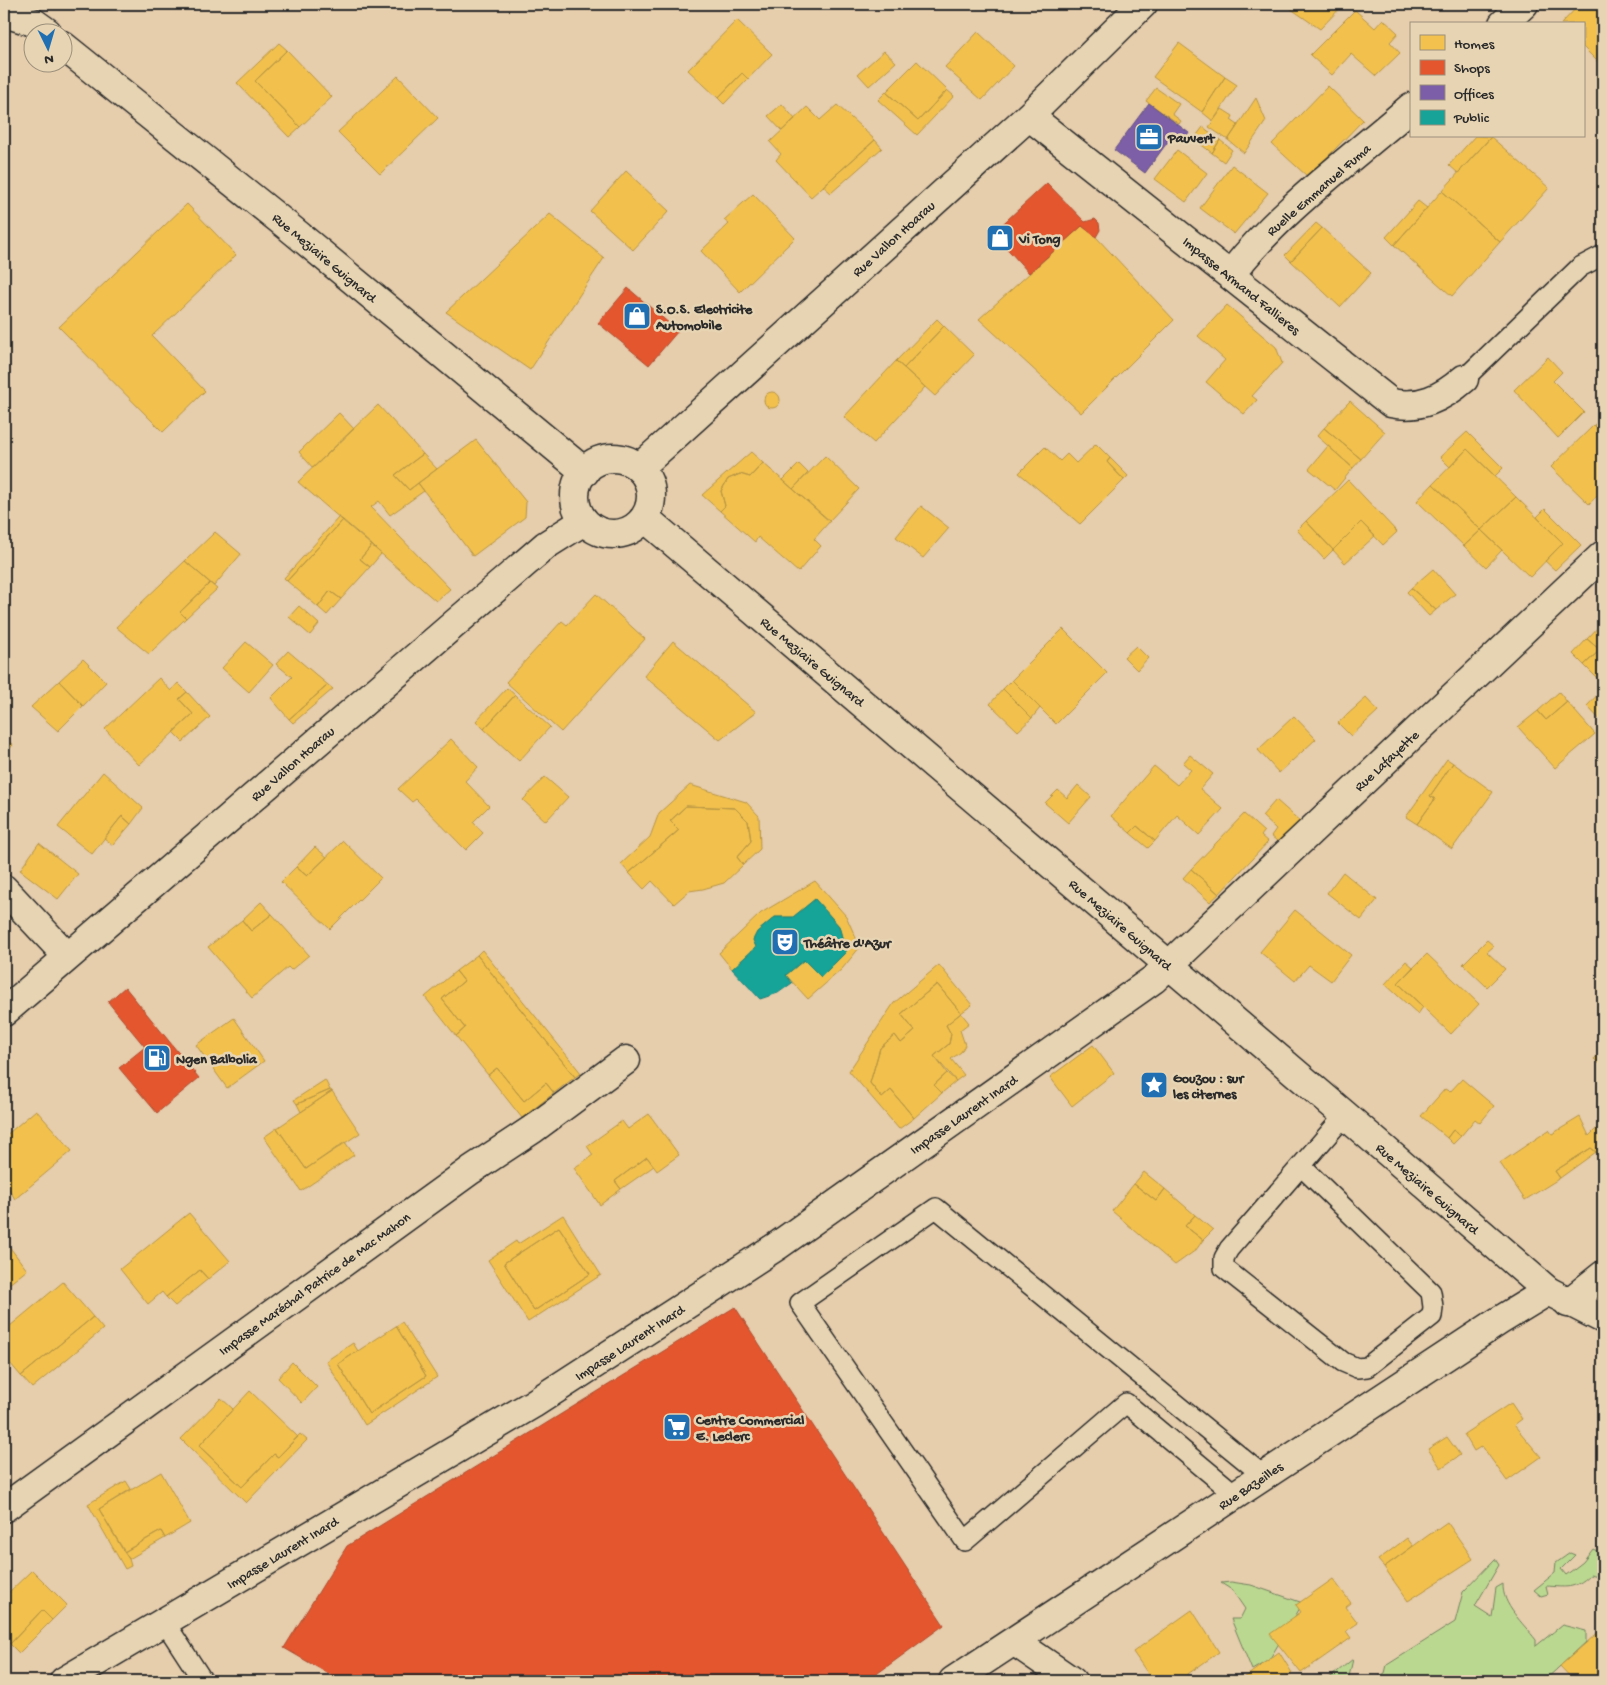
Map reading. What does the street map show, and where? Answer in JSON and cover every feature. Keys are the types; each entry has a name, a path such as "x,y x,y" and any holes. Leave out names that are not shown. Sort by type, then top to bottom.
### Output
{"street":[{"name":"Rue Vallon Hoarau","path":"639,468 1029,116 1144,4"},
{"path":"1505,22 1524,4"},
{"path":"4,13 33,22"},
{"name":"Rue Meziaire Guignard","path":"72,53 290,228 585,472"},
{"name":"Ruelle Emmanuel Fuma","path":"1230,275 1249,251 1293,208 1410,109"},
{"name":"Impasse Armand Fallieres","path":"1029,116 1391,403 1405,406 1427,403 1448,393 1464,379"},
{"path":"611,458 624,459 639,468 645,474 651,486 652,500 645,518 631,531 608,535 596,530 584,521 575,502 575,490 579,478 585,472 598,461 611,458"},
{"name":"Rue Meziaire Guignard","path":"645,518 1558,1297 1603,1319"},
{"name":"Rue Vallon Hoarau","path":"4,1012 66,956 546,545 584,521"},
{"name":"Rue Lafayette","path":"1169,965 1603,555"},
{"path":"4,889 66,956"},
{"name":"Impasse Laurent Inard","path":"64,1681 533,1404 777,1246 1146,984 1169,965"},
{"name":"Impasse Maréchal Patrice de Mac Mahon","path":"4,1508 471,1170 533,1129 626,1060"},
{"name":"Rue Bazeilles","path":"953,1681 1015,1642 1499,1321 1558,1297 1603,1275"},
{"path":"1015,1642 1072,1681"}],"lane":[{"path":"1464,379 1580,267 1603,255"},
{"path":"1301,1166 1431,1292 1432,1316 1367,1368 1357,1368 1343,1362 1224,1268 1224,1258 1229,1249 1301,1166 1345,1116"},
{"path":"1236,1495 1126,1403 965,1541 800,1303 936,1208 1264,1476"},
{"path":"164,1622 203,1681"}],"green space":[{"path":"1593,1549 1603,1554 1603,1578 1590,1575 1579,1583 1570,1586 1546,1586 1548,1594 1541,1596 1534,1590 1555,1573 1556,1563 1570,1553 1575,1555 1561,1569 1566,1575 1583,1562"},
{"path":"1495,1559 1499,1565 1475,1606 1492,1617 1496,1588 1503,1584 1506,1599 1536,1640 1536,1646 1562,1625 1586,1631 1586,1642 1544,1681 1372,1681 1385,1673 1387,1665 1455,1622 1463,1592"},
{"path":"1231,1582 1251,1585 1303,1603 1269,1660 1252,1670 1231,1619 1240,1619 1245,1609 1232,1590 1221,1583"},
{"path":"1353,1659 1348,1681 1327,1681 1327,1680"}],"building: Homes":[{"path":"1284,4 1344,4 1320,29"},
{"path":"1580,4 1603,4 1603,67 1584,48 1584,22 1563,22"},
{"path":"1355,10 1375,28 1383,19 1398,33 1390,42 1400,53 1376,76 1351,54 1332,75 1310,55"},
{"path":"737,20 772,54 748,79 742,73 718,98 688,70"},
{"path":"978,32 1014,66 982,100 945,67"},
{"path":"279,43 287,50 255,81 300,127 289,137 237,83"},
{"path":"1179,43 1225,77 1202,112 1153,77"},
{"path":"287,50 332,97 300,127 255,81"},
{"path":"884,51 896,62 869,86 858,74"},
{"path":"917,61 947,90 918,121 886,92"},
{"path":"742,73 748,79 724,104 718,98"},
{"path":"398,76 438,118 380,174 338,132"},
{"path":"1225,77 1237,85 1213,121 1202,112"},
{"path":"1328,86 1363,120 1308,177 1272,144"},
{"path":"1156,88 1179,104 1172,114 1181,121 1179,124 1146,101"},
{"path":"947,90 954,96 917,135 878,100 886,92 918,121"},
{"path":"1256,98 1266,121 1244,153 1228,140"},
{"path":"782,104 795,119 782,131 768,116"},
{"path":"837,105 875,140 811,197 776,160 781,154 770,142 807,107 820,120"},
{"path":"1222,109 1233,116 1231,120 1238,125 1228,140 1209,127"},
{"path":"1203,127 1220,140 1212,153 1194,139"},
{"path":"1473,138 1490,138 1458,173 1449,165"},
{"path":"1490,138 1549,188 1500,242 1442,191"},
{"path":"875,140 882,148 831,193 823,186"},
{"path":"1220,140 1232,150 1224,162 1212,153"},
{"path":"1177,150 1207,173 1186,202 1155,179"},
{"path":"1232,165 1268,193 1234,234 1200,208"},
{"path":"626,171 669,211 633,250 590,211"},
{"path":"1442,191 1500,242 1452,296 1394,245"},
{"path":"753,194 795,238 740,292 701,251 729,224 724,220"},
{"path":"1418,201 1427,208 1394,245 1386,237"},
{"path":"187,204 236,255 152,336 205,391 163,432 59,327"},
{"path":"550,214 604,258 530,370 446,312"},
{"path":"1316,223 1322,228 1291,261 1285,255"},
{"path":"1082,226 1096,237 1174,320 1081,413 979,319"},
{"path":"1322,228 1371,273 1340,307 1291,261"},
{"path":"1227,305 1276,347 1282,363 1252,396 1257,400 1244,414 1206,382 1225,360 1198,336"},
{"path":"937,319 944,326 904,368 896,361"},
{"path":"944,326 974,355 935,396 904,368"},
{"path":"1548,357 1562,372 1553,381 1584,412 1558,438 1514,390"},
{"path":"896,361 925,387 874,443 844,417"},
{"path":"772,392 778,394 780,400 778,406 772,408 766,406 764,400 766,394"},
{"path":"1350,401 1385,432 1361,459 1324,428"},
{"path":"378,405 423,454 395,475 409,490 418,483 424,491 390,515 379,501 371,507 450,589 436,601 298,482"},
{"path":"339,413 354,429 313,468 299,452"},
{"path":"1599,420 1603,425 1603,433 1594,425"},
{"path":"1594,425 1603,433 1603,489 1589,504 1551,467"},
{"path":"1324,428 1361,459 1353,468 1317,436"},
{"path":"1467,432 1503,468 1495,476 1467,449 1450,467 1440,457"},
{"path":"476,440 526,502 525,517 473,556 418,483"},
{"path":"1096,444 1110,458 1107,462 1124,480 1080,524 1019,473 1045,447 1060,461 1067,454 1076,463"},
{"path":"1328,446 1353,468 1335,490 1309,469"},
{"path":"1467,449 1516,497 1481,530 1433,484"},
{"path":"751,452 763,463 750,477 740,474 728,479 721,491 725,506 720,511 702,495"},
{"path":"423,454 437,469 409,490 395,475"},
{"path":"825,456 859,489 829,521 793,489"},
{"path":"1110,458 1128,476 1124,480 1107,462"},
{"path":"763,463 830,521 814,539 821,546 798,572 758,537 755,542 720,511 725,506 721,491 728,479 740,474 750,477"},
{"path":"799,464 808,473 793,489 783,480"},
{"path":"1348,480 1397,532 1383,545 1361,522 1333,550 1306,521"},
{"path":"1433,484 1481,530 1464,546 1417,501"},
{"path":"1516,497 1563,543 1530,577 1481,530"},
{"path":"921,506 949,528 923,558 896,537"},
{"path":"1545,509 1581,545 1555,570 1545,561 1563,543 1537,517"},
{"path":"339,517 343,520 287,581 284,578"},
{"path":"343,520 372,545 360,559 370,567 341,599 330,591 318,607 287,581"},
{"path":"1306,521 1333,550 1324,559 1297,530"},
{"path":"1361,522 1375,536 1345,563 1333,550"},
{"path":"1481,530 1502,550 1486,567 1464,546"},
{"path":"215,532 241,554 214,586 185,561"},
{"path":"372,545 381,554 370,567 360,559"},
{"path":"185,561 210,583 180,612 186,618 149,654 116,627"},
{"path":"1433,569 1455,594 1436,610 1411,588"},
{"path":"210,583 217,589 186,618 180,612"},
{"path":"1411,588 1436,610 1429,616 1407,592"},
{"path":"330,591 341,599 327,615 318,607"},
{"path":"596,594 645,639 561,732 506,682 562,621 567,625"},
{"path":"299,606 319,624 310,635 289,617"},
{"path":"1603,622 1603,684 1584,665 1600,650 1587,639"},
{"path":"1063,629 1107,673 1056,724 1012,680"},
{"path":"1587,639 1600,650 1584,665 1573,654"},
{"path":"673,641 756,712 720,740 644,676"},
{"path":"246,642 273,665 249,692 222,668"},
{"path":"1136,646 1148,658 1137,670 1124,657"},
{"path":"288,651 328,685 289,719 271,698 292,677 276,664"},
{"path":"83,659 106,682 83,706 59,681"},
{"path":"159,678 171,691 178,683 187,692 179,699 193,714 139,765 105,729"},
{"path":"1012,680 1040,708 1032,718 1003,689"},
{"path":"59,681 83,706 58,731 31,707"},
{"path":"328,685 333,689 293,723 289,719"},
{"path":"507,688 515,695 484,729 476,721"},
{"path":"1003,689 1032,718 1018,731 990,704"},
{"path":"1603,690 1603,723 1587,706"},
{"path":"187,692 210,717 183,742 173,732 193,714 179,699"},
{"path":"1559,692 1567,702 1546,720 1538,711"},
{"path":"515,695 550,727 519,761 484,729"},
{"path":"1366,698 1378,711 1351,736 1338,723"},
{"path":"1567,702 1595,734 1555,768 1518,727 1538,711 1546,720"},
{"path":"1294,716 1316,739 1279,773 1258,750"},
{"path":"4,737 13,745 4,755"},
{"path":"451,739 478,767 465,781 489,806 473,822 483,833 466,850 416,799 412,802 398,789"},
{"path":"1190,755 1213,774 1200,789 1223,809 1199,835 1177,815 1155,841 1137,826 1130,833 1111,816 1154,766 1177,785 1191,770 1183,763"},
{"path":"1447,759 1453,763 1430,796 1435,799 1417,824 1406,817"},
{"path":"1453,763 1493,792 1452,849 1417,824 1435,799 1430,796"},
{"path":"103,772 143,808 131,824 122,816 92,854 58,827"},
{"path":"545,777 568,797 546,821 523,800"},
{"path":"690,785 746,802 759,816 760,849 743,865 737,857 751,841 748,821 735,808 686,806 670,821 679,830 629,873 621,864 650,837 659,813"},
{"path":"1078,785 1091,797 1068,823 1045,803 1058,790 1067,798"},
{"path":"1276,800 1302,823 1283,846 1271,836 1276,829 1262,816"},
{"path":"686,806 735,808 748,821 751,841 737,857 743,865 724,883 689,891 674,904 652,881 644,889 629,873 679,830 670,821"},
{"path":"1244,814 1264,832 1261,836 1268,842 1219,894 1191,869"},
{"path":"122,816 131,824 113,845 104,838"},
{"path":"1137,826 1155,841 1148,848 1130,833"},
{"path":"343,841 381,878 330,929 281,882 296,867 307,876"},
{"path":"39,843 78,874 58,899 20,870"},
{"path":"315,847 327,857 307,876 296,867"},
{"path":"1191,869 1219,894 1210,902 1183,878"},
{"path":"1343,872 1377,900 1361,920 1327,893"},
{"path":"815,881 846,916 860,947 842,969 808,999 786,975 804,960 821,977 846,952 839,926 815,899 793,917 775,917 757,932 753,940 756,947 732,969 719,953 761,913"},
{"path":"261,902 272,914 251,931 242,920"},
{"path":"1295,910 1351,955 1331,981 1309,965 1295,981 1260,952"},
{"path":"272,914 309,955 291,970 288,967 252,998 208,947 242,920 251,931"},
{"path":"1487,940 1494,946 1487,952 1505,969 1487,987 1463,964"},
{"path":"482,950 581,1073 575,1077 477,955"},
{"path":"1427,954 1479,1004 1451,1034 1398,983"},
{"path":"477,955 575,1077 554,1093 546,1083 524,1101 497,1068 488,1075 456,1036 465,1028 442,999 464,981 456,971"},
{"path":"1406,961 1413,967 1398,983 1423,1007 1418,1014 1385,984"},
{"path":"939,965 972,1005 961,1013 937,984 901,1014 915,1031 901,1043 895,1035 880,1048 870,1083 882,1098 891,1090 914,1118 899,1129 849,1071 894,1003"},
{"path":"456,971 464,981 442,999 465,1028 456,1036 425,997"},
{"path":"937,984 961,1013 946,1025 951,1034 949,1044 934,1056 947,1073 934,1085 942,1093 914,1118 891,1090 882,1098 870,1083 880,1048 895,1035 901,1043 915,1031 901,1014"},
{"path":"961,1013 969,1023 960,1030 965,1045 961,1052 951,1059 964,1075 956,1081 934,1056 949,1044 951,1034 946,1025"},
{"path":"234,1018 264,1061 227,1088 196,1045"},
{"path":"1093,1045 1114,1073 1072,1106 1050,1077"},
{"path":"1603,1050 1603,1067 1594,1059"},
{"path":"497,1068 524,1101 546,1083 554,1093 522,1118 488,1075"},
{"path":"947,1073 956,1081 942,1093 934,1085"},
{"path":"1462,1079 1494,1106 1480,1123 1475,1119 1461,1136 1453,1130 1447,1138 1421,1116 1445,1089 1450,1092"},
{"path":"325,1080 330,1090 297,1104 294,1100"},
{"path":"330,1090 332,1091 301,1112 297,1104"},
{"path":"332,1091 360,1133 306,1169 277,1128"},
{"path":"36,1110 72,1151 15,1199 4,1181 4,1137"},
{"path":"649,1114 679,1155 657,1171 647,1157 615,1181 621,1189 600,1205 574,1168 593,1155 587,1146 622,1121 628,1129"},
{"path":"1580,1117 1589,1136 1603,1122 1603,1158 1591,1148 1555,1171 1560,1178 1525,1200 1500,1163 1549,1130 1552,1134"},
{"path":"277,1128 306,1169 345,1142 354,1155 301,1191 264,1137"},
{"path":"1453,1130 1461,1136 1453,1144 1447,1138"},
{"path":"1591,1148 1596,1152 1560,1178 1555,1171"},
{"path":"647,1157 654,1166 621,1189 615,1181"},
{"path":"1144,1172 1165,1189 1156,1201 1134,1184"},
{"path":"1134,1184 1156,1201 1165,1189 1195,1215 1185,1226 1203,1240 1196,1250 1175,1265 1112,1211"},
{"path":"189,1213 230,1261 208,1279 200,1270 166,1297 162,1292 148,1304 120,1269"},
{"path":"563,1215 601,1275 528,1322 488,1260 516,1241 518,1244","holes":["559,1227 590,1274 534,1311 504,1263"]},
{"path":"1195,1215 1213,1230 1203,1240 1185,1226"},
{"path":"559,1227 590,1274 534,1311 504,1263"},
{"path":"4,1242 27,1270 4,1288"},
{"path":"200,1270 208,1279 175,1306 166,1297"},
{"path":"63,1282 93,1317 21,1376 4,1356 4,1331"},
{"path":"93,1317 103,1329 32,1388 21,1376"},
{"path":"402,1322 437,1377 365,1425 326,1361 353,1343 358,1351 338,1364 369,1414 426,1376 396,1326"},
{"path":"396,1326 426,1376 369,1414 338,1364"},
{"path":"292,1362 317,1387 302,1403 278,1378"},
{"path":"250,1391 298,1437 278,1457 274,1454 242,1487 199,1446"},
{"path":"221,1398 233,1409 199,1446 242,1487 274,1454 278,1457 300,1434 307,1440 246,1503 181,1439"},
{"path":"1511,1403 1522,1419 1514,1425 1541,1457 1507,1481 1482,1446 1474,1451 1464,1434"},
{"path":"1447,1437 1460,1455 1441,1468 1428,1449"},
{"path":"161,1472 190,1523 165,1538 161,1531 124,1552 99,1509"},
{"path":"126,1481 131,1489 99,1509 129,1559 131,1566 125,1569 88,1504"},
{"path":"1447,1522 1473,1559 1408,1601 1384,1567"},
{"path":"161,1531 165,1538 129,1559 124,1552"},
{"path":"1407,1538 1413,1546 1384,1567 1378,1560"},
{"path":"32,1570 67,1605 52,1620 42,1610 10,1644 4,1638 4,1597"},
{"path":"1333,1579 1351,1603 1346,1607 1358,1623 1346,1631 1351,1638 1301,1673 1270,1634 1301,1612 1296,1605"},
{"path":"42,1610 52,1620 19,1653 10,1644"},
{"path":"1192,1610 1219,1652 1178,1681 1153,1681 1133,1652"},
{"path":"1603,1628 1603,1681 1574,1681 1560,1666"},
{"path":"1279,1652 1292,1673 1280,1681 1240,1681"}],"building: Shops":[{"path":"1047,183 1085,222 1095,219 1099,223 1100,230 1096,237 1082,226 1029,273 993,233"},
{"path":"628,288 678,331 649,365 598,323"},
{"name":"Ngen Balbolia","path":"125,987 199,1078 157,1113 119,1068 145,1047 108,1002"},
{"name":"Centre Commercial E. Leclerc","path":"735,1307 944,1625 867,1681 341,1681 284,1648 347,1546"}],"building: Offices":[{"path":"1149,103 1189,133 1182,143 1172,136 1145,173 1114,150"}],"building: Public":[{"path":"815,899 839,926 846,952 821,977 804,960 786,975 792,983 778,993 760,999 732,969 756,947 753,940 757,932 775,917 793,917"}],"place":[{"name":"Pauvert","path":"1149,137"},
{"name":"Vi Tong","path":"1000,238"},
{"name":"S.O.S. Electricite Automobile","path":"637,316"},
{"name":"Théâtre d'Azur","path":"785,942"},
{"name":"Ngen Balbolia","path":"157,1058"},
{"name":"Gouzou : sur les citernes","path":"1154,1085"},
{"name":"Centre Commercial E. Leclerc","path":"677,1427"}]}
